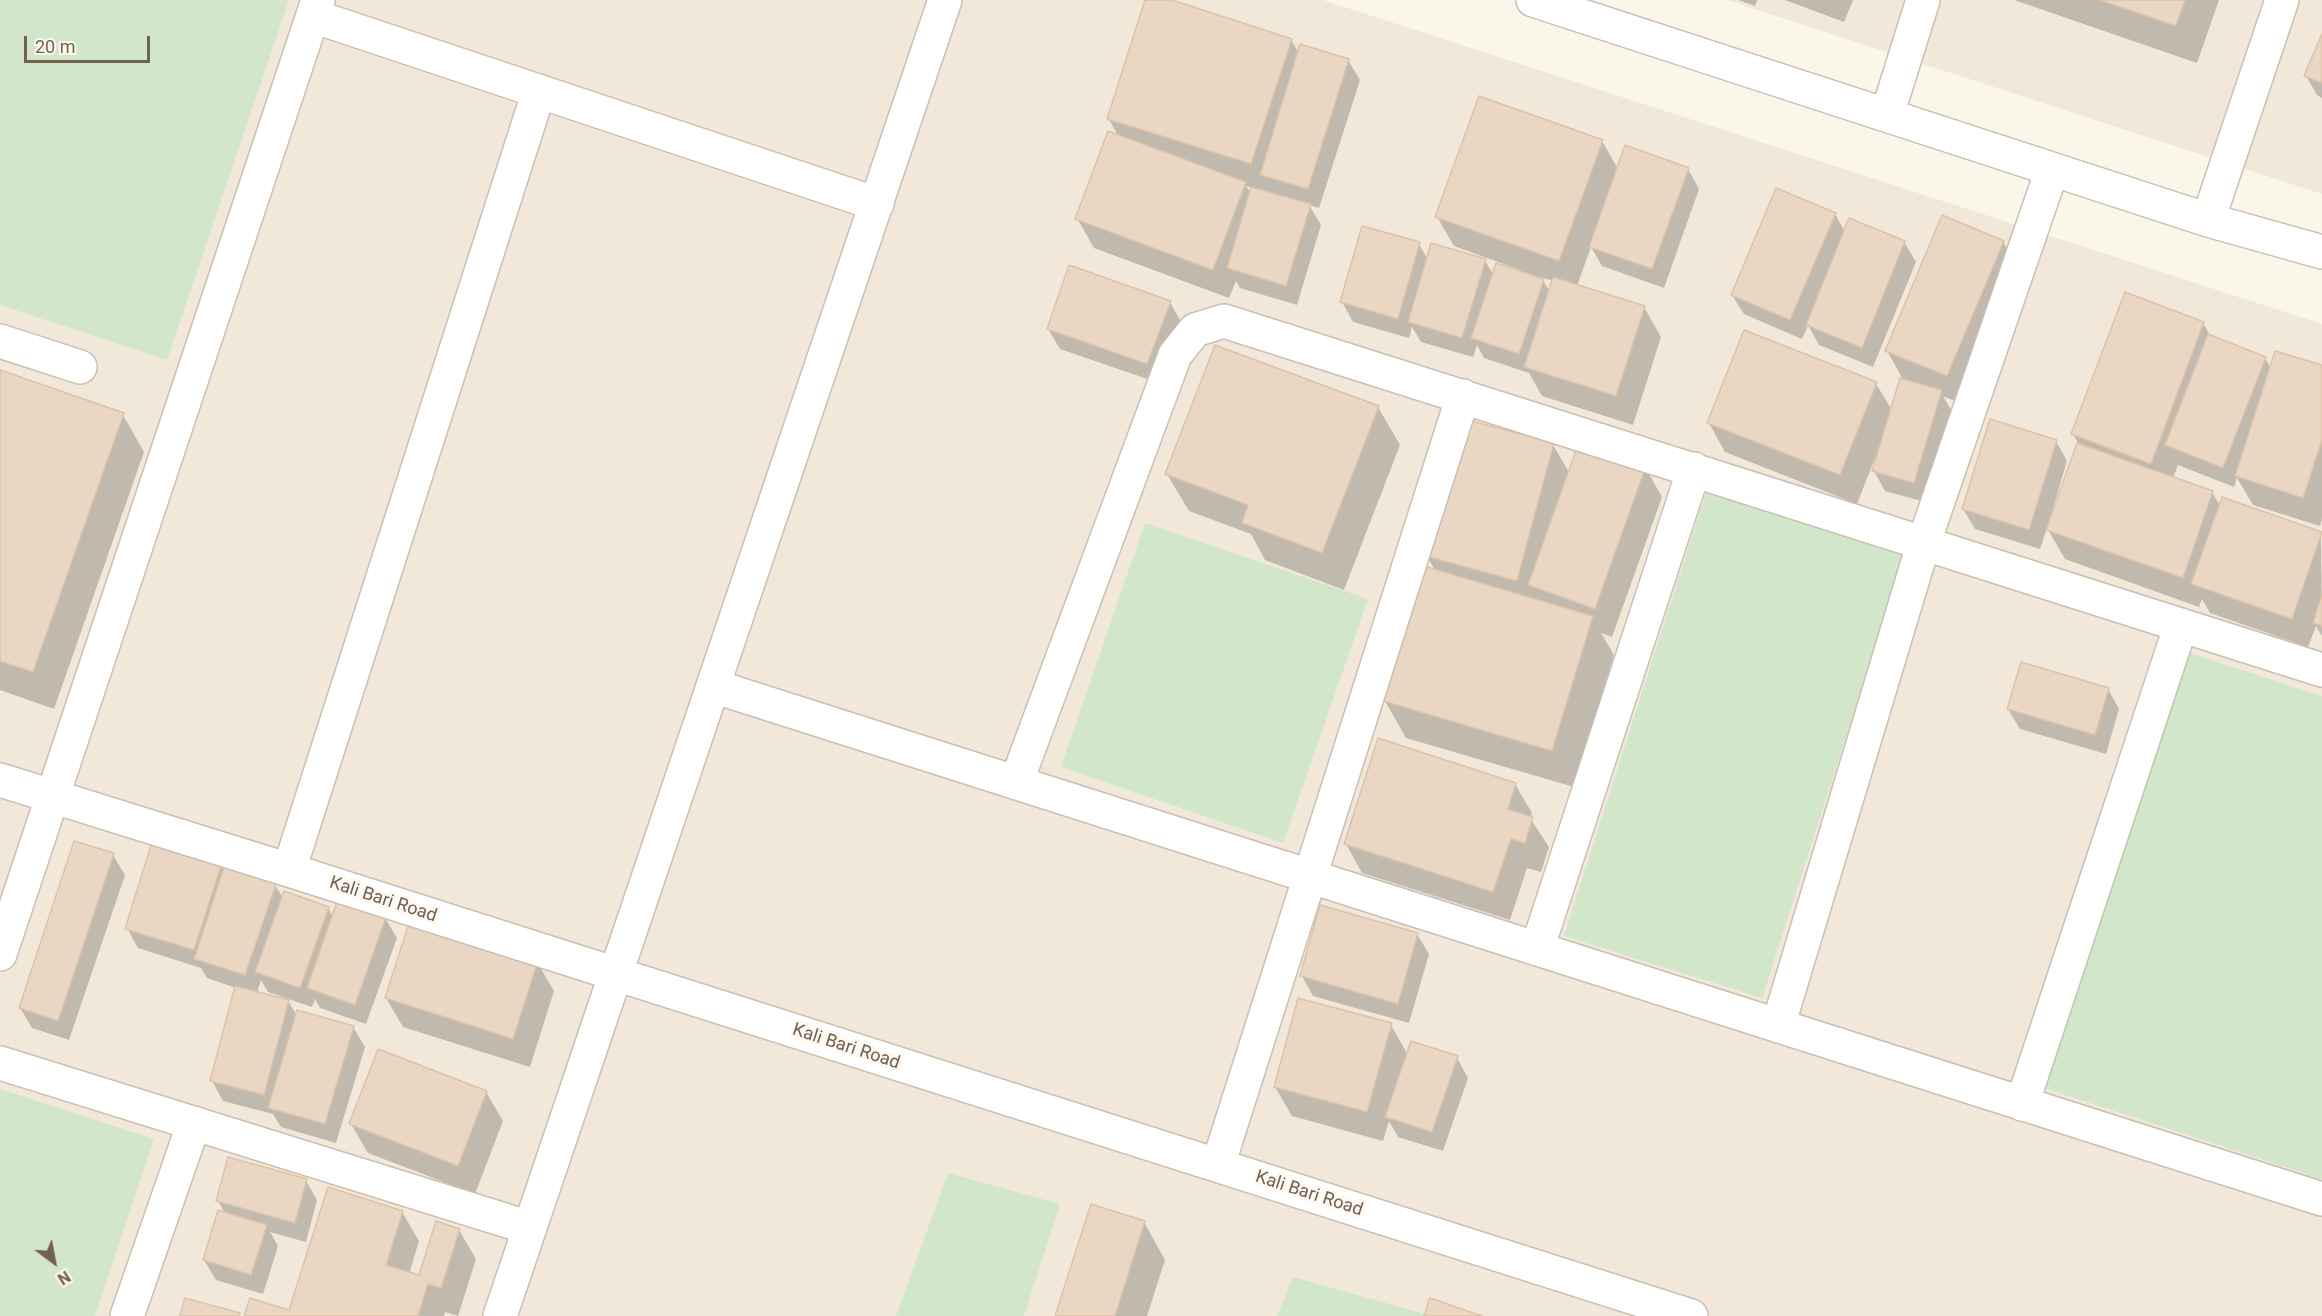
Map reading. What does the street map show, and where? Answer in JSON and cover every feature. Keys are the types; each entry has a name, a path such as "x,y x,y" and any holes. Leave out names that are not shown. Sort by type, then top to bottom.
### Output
{"street":[{"path":"500,1316 945,0"},
{"path":"1533,0 2208,220 2322,252"},
{"path":"1887,115 1923,0"},
{"path":"2208,220 2282,0"},
{"path":"0,954 316,8 539,91 877,204"},
{"path":"289,870 539,91"},
{"path":"1778,1026 1924,542 2052,170"},
{"path":"1016,783 1176,355 1195,330 1224,321 2322,670"},
{"path":"0,341 80,367"},
{"path":"1218,1166 1463,396"},
{"path":"1537,949 1694,469"},
{"path":"2022,1104 2181,625"},
{"path":"713,686 2322,1199"},
{"name":"Kali Bari Road","path":"0,780 1218,1166 1609,1304 1691,1316"},
{"path":"0,1063 530,1228"},
{"path":"128,1316 194,1123"}],"shaded area":[{"path":"0,0 1323,0 2322,324 2322,1316 0,1316"},
{"path":"1727,0 2322,0 2322,194"}],"green space":[{"path":"0,0 289,0 167,360 0,305"},
{"path":"1706,493 1904,556 1762,998 1564,936"},
{"path":"1145,523 1368,599 1283,843 1061,767"},
{"path":"2180,650 2322,696 2322,1179 2035,1085"},
{"path":"0,1089 154,1139 95,1316 0,1316"},
{"path":"948,1173 1060,1204 1024,1316 896,1316"},
{"path":"1293,1277 1425,1314 1424,1316 1277,1316"}],"building":[{"path":"1145,0 1172,0 1292,39 1251,164 1107,119"},
{"path":"2099,0 2185,0 2176,26"},
{"path":"2322,34 2322,83 2304,76"},
{"path":"1300,44 1349,59 1308,189 1260,175"},
{"path":"1479,96 1603,140 1559,261 1435,217"},
{"path":"1108,131 1246,182 1213,270 1075,219"},
{"path":"1625,145 1689,168 1652,269 1589,247"},
{"path":"1251,187 1311,204 1286,286 1227,268"},
{"path":"1776,188 1836,213 1790,320 1731,295"},
{"path":"1942,215 2004,241 1947,376 1885,351"},
{"path":"1849,218 1905,241 1862,348 1806,325"},
{"path":"1362,226 1420,242 1398,319 1340,302"},
{"path":"1431,243 1486,259 1462,338 1408,322"},
{"path":"1496,263 1544,279 1519,354 1471,338"},
{"path":"1069,265 1171,301 1147,364 1047,329"},
{"path":"1553,277 1645,306 1616,396 1524,367"},
{"path":"2125,292 2204,322 2151,464 2071,434"},
{"path":"1744,330 1877,382 1840,475 1707,423"},
{"path":"2208,334 2266,357 2223,468 2165,445"},
{"path":"1215,345 1379,406 1322,553 1242,523 1248,505 1165,474"},
{"path":"2275,351 2322,365 2322,440 2303,498 2235,476"},
{"path":"0,370 124,413 33,672 0,661"},
{"path":"1900,378 1942,390 1914,483 1872,471"},
{"path":"1464,419 1554,443 1517,581 1426,556"},
{"path":"1990,419 2057,440 2029,530 1962,509"},
{"path":"1579,442 1646,466 1595,609 1528,585"},
{"path":"2077,443 2213,491 2183,578 2046,530"},
{"path":"2222,497 2322,532 2292,619 2191,584"},
{"path":"1424,566 1593,616 1552,751 1383,701"},
{"path":"2322,594 2322,626 2313,623"},
{"path":"2021,662 2109,688 2095,735 2007,709"},
{"path":"1378,738 1516,783 1508,809 1533,817 1525,843 1511,839 1493,892 1344,844"},
{"path":"74,841 114,853 58,1021 19,1008"},
{"path":"152,842 222,863 194,950 125,929"},
{"path":"224,867 276,884 245,975 194,959"},
{"path":"284,891 329,907 300,988 255,972"},
{"path":"338,899 386,917 355,1005 307,988"},
{"path":"1320,905 1418,933 1398,1004 1300,976"},
{"path":"410,920 538,961 513,1039 385,998"},
{"path":"235,986 289,1000 264,1095 210,1081"},
{"path":"1298,998 1392,1023 1367,1112 1274,1087"},
{"path":"297,1010 354,1026 325,1124 268,1108"},
{"path":"1411,1041 1458,1056 1432,1132 1385,1117"},
{"path":"378,1049 487,1091 458,1166 349,1124"},
{"path":"228,1157 307,1179 295,1223 216,1201"},
{"path":"328,1187 403,1211 386,1265 419,1275 436,1221 460,1229 441,1288 428,1284 418,1316 244,1316 250,1298 289,1310"},
{"path":"1091,1204 1145,1221 1115,1316 1055,1316"},
{"path":"218,1210 267,1225 251,1275 203,1260"},
{"path":"185,1298 240,1313 239,1316 180,1316"},
{"path":"1430,1298 1482,1316 1424,1316"}]}
